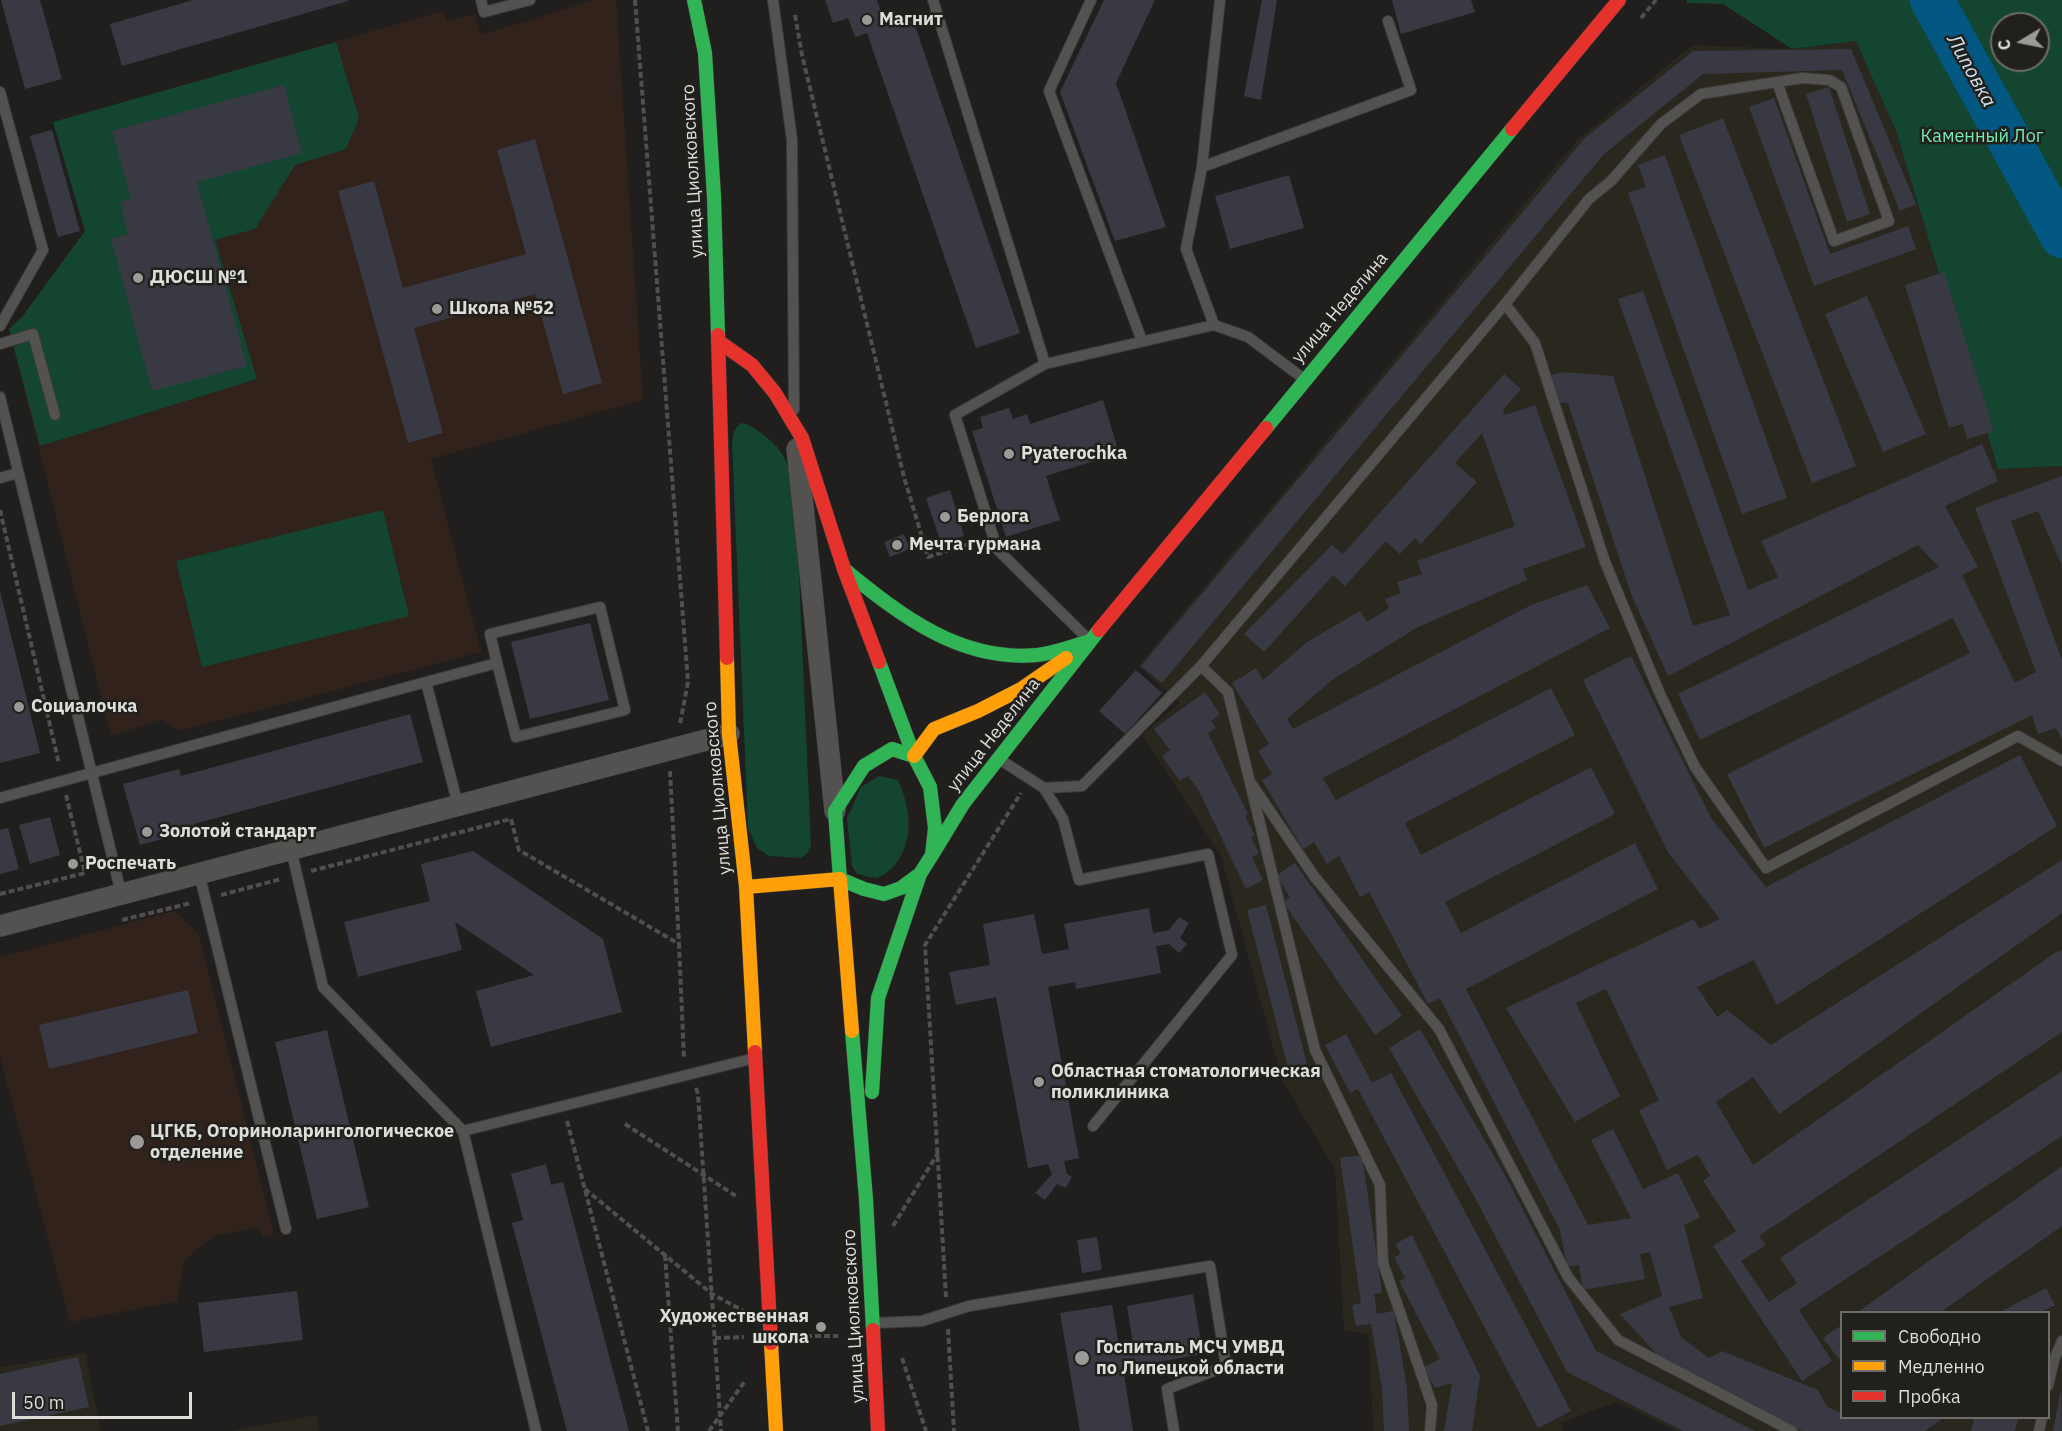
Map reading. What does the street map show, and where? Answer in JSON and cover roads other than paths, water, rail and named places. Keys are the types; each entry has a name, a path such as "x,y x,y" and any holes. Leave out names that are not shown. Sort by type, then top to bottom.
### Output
{"main road":[{"name":"улица Циолковского","path":"694,0 705,53 714,197 729,734 746,887 840,879 867,1199 878,1431"},
{"name":"улица Неделина","path":"932,855 963,804 1090,641 1619,0"},
{"path":"718,341 752,365 775,393 802,438 844,569 914,756 930,787 935,828 932,855 920,874 901,888 884,894 840,879 834,812 864,766 892,749 914,756"},
{"path":"844,569 886,604 915,624 968,649 1003,655 1037,655 1090,641"},
{"name":"улица Неделина","path":"914,756 934,729 978,711 1021,688 1090,641"},
{"name":"улица Циолковского","path":"867,1199 878,998 920,874"},
{"path":"746,887 776,1431"}],"street":[{"path":"794,422 834,812"},
{"path":"0,926 729,734"}],"lane":[{"path":"481,0 484,12 530,0"},
{"path":"773,0 792,140 794,422"},
{"path":"933,0 1045,364"},
{"path":"1092,0 1049,91 1142,341"},
{"path":"1214,325 1185,249 1202,167 1220,0"},
{"path":"1202,167 1411,90 1388,21"},
{"path":"1044,788 1082,786 1201,666 1505,304 1589,200 1611,181 1661,124 1701,94 1802,78 1829,80 1841,87 1889,221 1833,241 1777,82"},
{"path":"0,92 43,250 0,326"},
{"path":"1505,304 1535,343 1605,562 1660,694 1695,767 1766,868 2018,736 2062,761"},
{"path":"1090,641 997,549 955,415 1045,364 1214,325 1248,337 1304,379"},
{"path":"0,344 33,334 56,415"},
{"path":"0,397 121,893"},
{"path":"0,478 18,473"},
{"path":"600,607 625,710 516,737 497,663 490,634 600,607"},
{"path":"0,798 497,663"},
{"path":"1201,666 1228,692 1315,1050 1380,1185 1383,1263 1432,1405 1430,1431"},
{"path":"426,682 458,805"},
{"path":"998,758 1044,788 1063,819 1079,880 1208,854 1232,955 1093,1126"},
{"path":"1251,783 1314,876 1439,1029 1568,1277 1618,1340 1792,1431"},
{"path":"291,849 323,987 463,1131 536,1431"},
{"path":"199,873 286,1229"},
{"path":"463,1131 755,1058"},
{"path":"872,1323 922,1321 969,1306 1210,1266 1226,1366 1167,1389 1174,1431"},
{"path":"2050,1381 2054,1360 2062,1341"}],"waterway":[{"name":"Липовка","path":"1932,0 2062,236"}],"place":[{"name":"Магнит","path":"867,20"},
{"name":"ДЮСШ №1","path":"138,278"},
{"name":"Школа №52","path":"437,309"},
{"name":"Pyaterochka","path":"1009,454"},
{"name":"Берлога","path":"945,517"},
{"name":"Мечта гурмана","path":"897,545"},
{"name":"Социалочка","path":"19,707"},
{"name":"Золотой стандарт","path":"147,832"},
{"name":"Роспечать","path":"73,864"},
{"name":"Областная стоматологическая поликлиника","path":"1039,1082"},
{"name":"ЦГКБ, Оториноларингологическое отделение","path":"137,1142"},
{"name":"Художественная школа","path":"821,1327"},
{"name":"Госпиталь МСЧ УМВД по Липецкой области","path":"1082,1358"}],"park label":[{"name":"Каменный Лог","path":"1982,137"}]}
